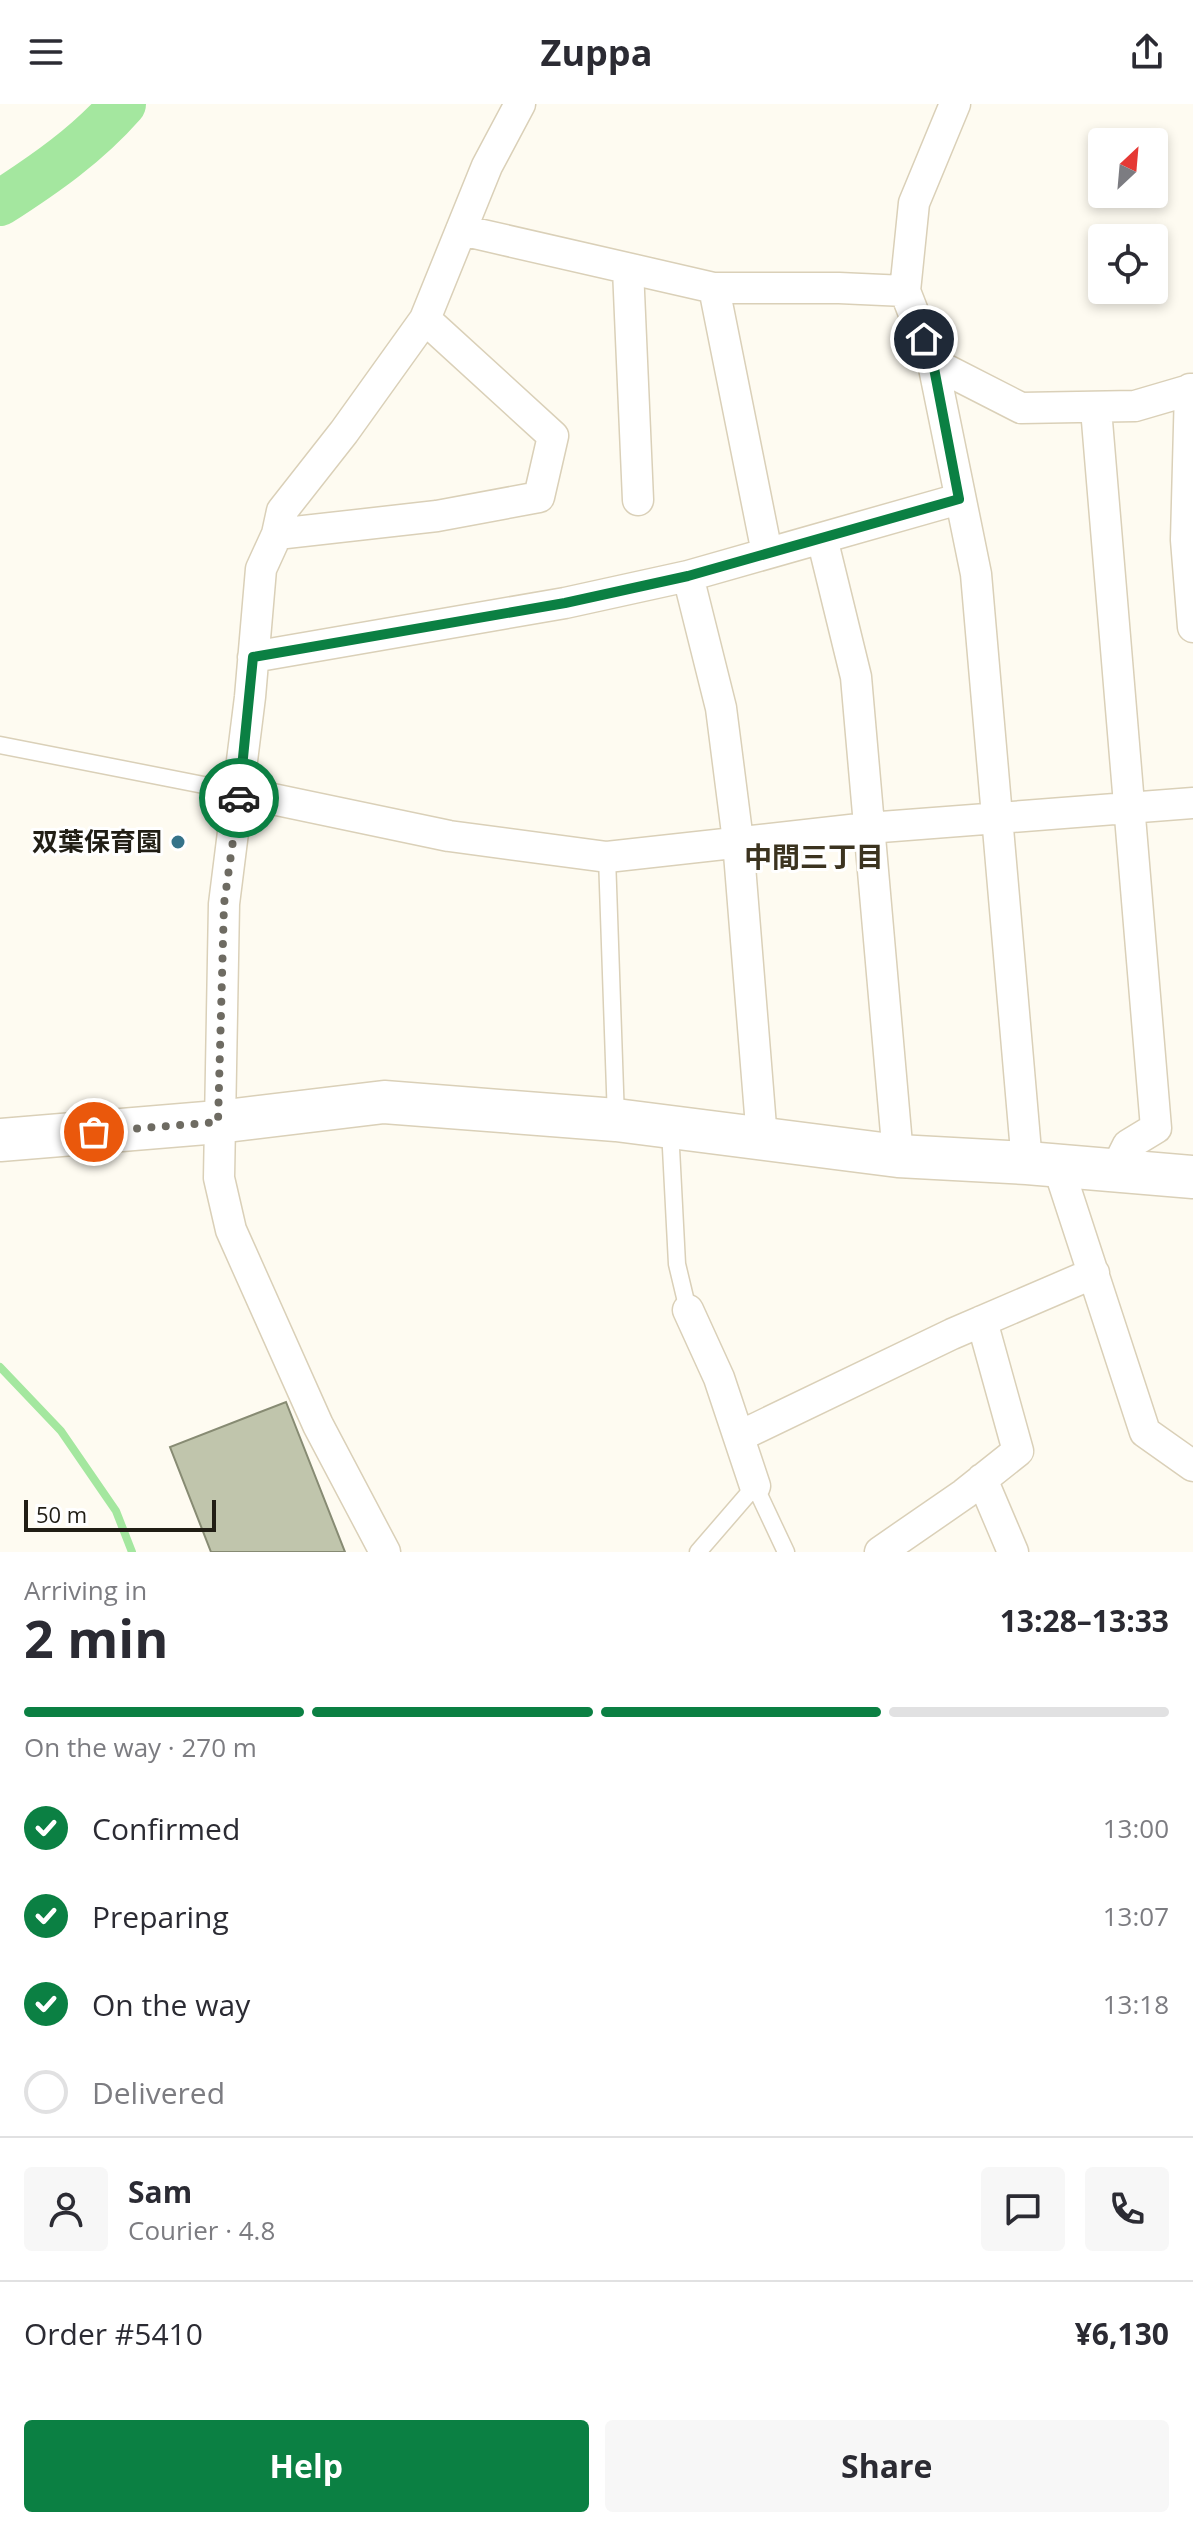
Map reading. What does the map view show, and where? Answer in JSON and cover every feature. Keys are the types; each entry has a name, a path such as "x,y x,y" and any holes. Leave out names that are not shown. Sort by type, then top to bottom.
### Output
{"street":[{"path":"385,1552 318,1425 231,1230 219,1178 224,904 239,792 261,569 277,534 282,511 344,432 425,319 487,166 520,104"},
{"path":"955,104 914,203 905,291 933,363 976,574 998,818 1043,1165 1094,1273 1145,1432 1193,1466"},
{"path":"461,230 714,288 905,291"},
{"path":"628,269 638,500"},
{"path":"714,288 767,553"},
{"path":"277,534 437,516 539,497 553,436 425,319"},
{"path":"933,363 1021,408 1135,406 1191,389 1186,540 1193,627"},
{"path":"1096,409 1156,1128 1128,1145 1115,1171"},
{"path":"253,657 565,603 688,576 959,499"},
{"path":"822,538 856,677 898,1156"},
{"path":"688,576 721,708 738,841 762,1139"},
{"path":"239,792 449,836 607,857 868,828 1193,803"},
{"path":"0,1140 218,1122 384,1102 616,1120 898,1156 1193,1177"},
{"path":"740,1436 982,1321 1094,1273"},
{"path":"688,1310 719,1378 755,1486"},
{"path":"880,1552 1018,1451 982,1321"},
{"path":"982,1479 1013,1552"}],"lane":[{"path":"0,745 239,792"},
{"path":"607,857 616,1120"},
{"path":"670,1127 677,1264 688,1310"},
{"path":"698,1552 755,1486 786,1552"}],"building":[{"path":"286,1402 345,1552 211,1552 170,1447"}],"waterway":[{"path":"0,203 65,158 123,104"},
{"path":"0,1367 61,1431 116,1511 132,1552"}],"way so far":[{"path":"94,1132 218,1122 224,904 239,798"}],"place":[{"name":"双葉保育園","path":"178,842"}],"district":[{"name":"中間三丁目","path":"814,857"}],"route":[{"path":"239,798 253,657 565,603 688,576 959,499 933,363 924,339"}]}
